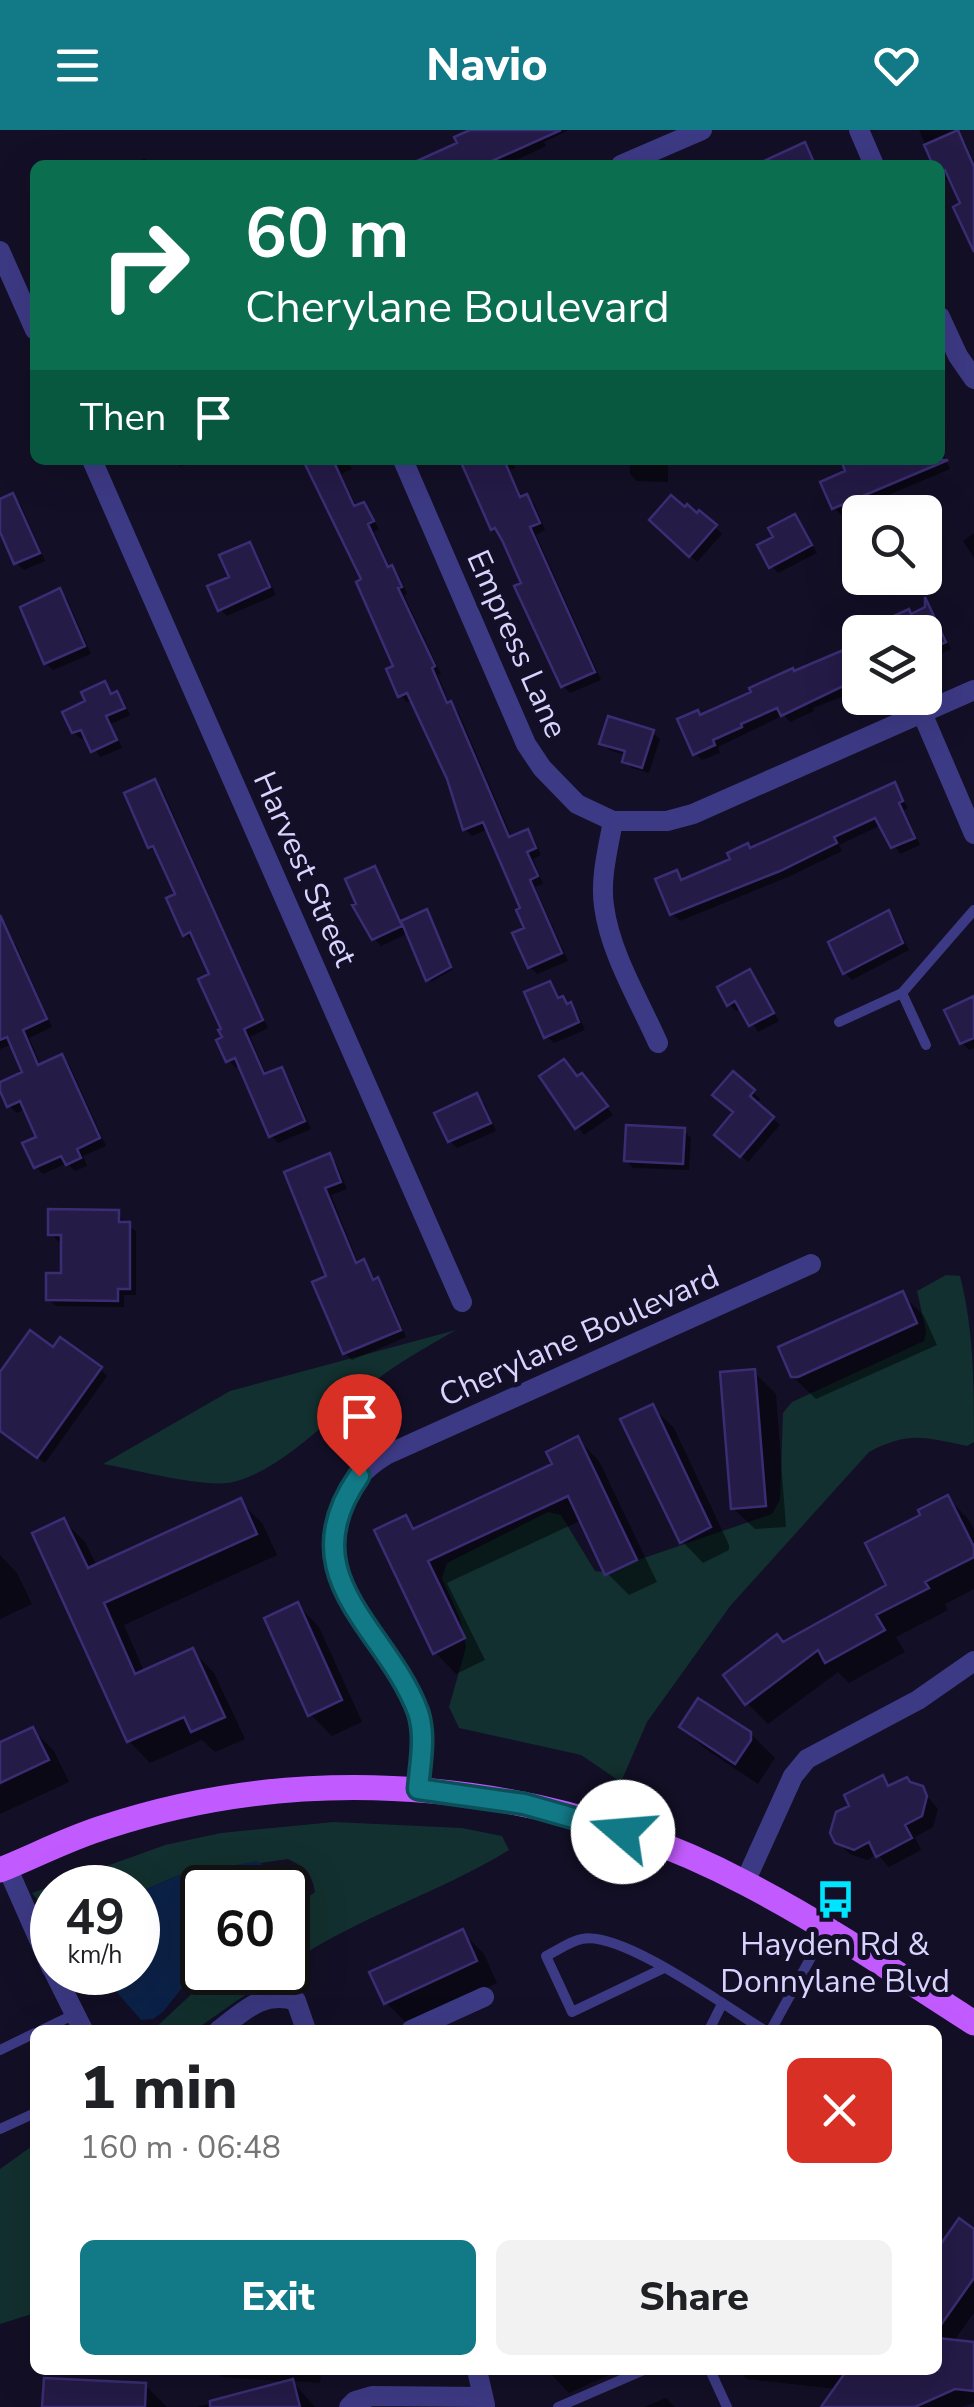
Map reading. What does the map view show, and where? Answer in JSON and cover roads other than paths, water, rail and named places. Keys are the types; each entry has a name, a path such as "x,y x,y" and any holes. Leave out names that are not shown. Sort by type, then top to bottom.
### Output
{"main road":[{"path":"3,1869 108,1825 200,1802 309,1789 418,1789 506,1800 574,1816 745,1882 974,2023"}],"street":[{"path":"633,160 702,130"},
{"path":"858,130 872,160"},
{"path":"0,251 30,319"},
{"path":"949,360 974,378"},
{"name":"Harvest Street","path":"94,465 462,1302"},
{"name":"Empress Lane","path":"406,465 533,756 561,792 594,815 613,821"},
{"path":"942,704 974,690"},
{"path":"658,1043 616,948 604,908 603,886 613,821 667,821 692,814 917,715"},
{"path":"923,715 974,834"},
{"name":"Cherylane Boulevard","path":"418,1789 422,1729 418,1713 404,1684 347,1599 336,1555 335,1528 340,1509 359,1476 386,1456 811,1264"},
{"path":"745,1882 793,1776 807,1758 918,1700 974,1661"},
{"path":"3,1869 30,1924"},
{"path":"59,1995 67,2025"},
{"path":"226,2025 253,2004 280,1996 296,2002 304,2025"},
{"path":"422,2025 484,1997"},
{"path":"349,2407 372,2396 484,2402 478,2375"}],"lane":[{"path":"838,1022 902,992 974,910"},
{"path":"902,992 926,1045"},
{"path":"771,2025 827,1930"},
{"path":"664,1968 572,2012 546,1956 584,1938 638,1952 759,2025"},
{"path":"712,2025 722,2004"},
{"path":"0,2050 30,2035"},
{"path":"0,2129 30,2115"},
{"path":"558,2407 632,2375"},
{"path":"712,2375 727,2407"}],"water":[{"path":"179,1875 180,1991 163,2012 153,2019 141,2020 119,1995 160,1995 160,1883"}],"place":[{"name":"Hayden Rd & Donnylane Blvd","path":"835,1899"}]}
